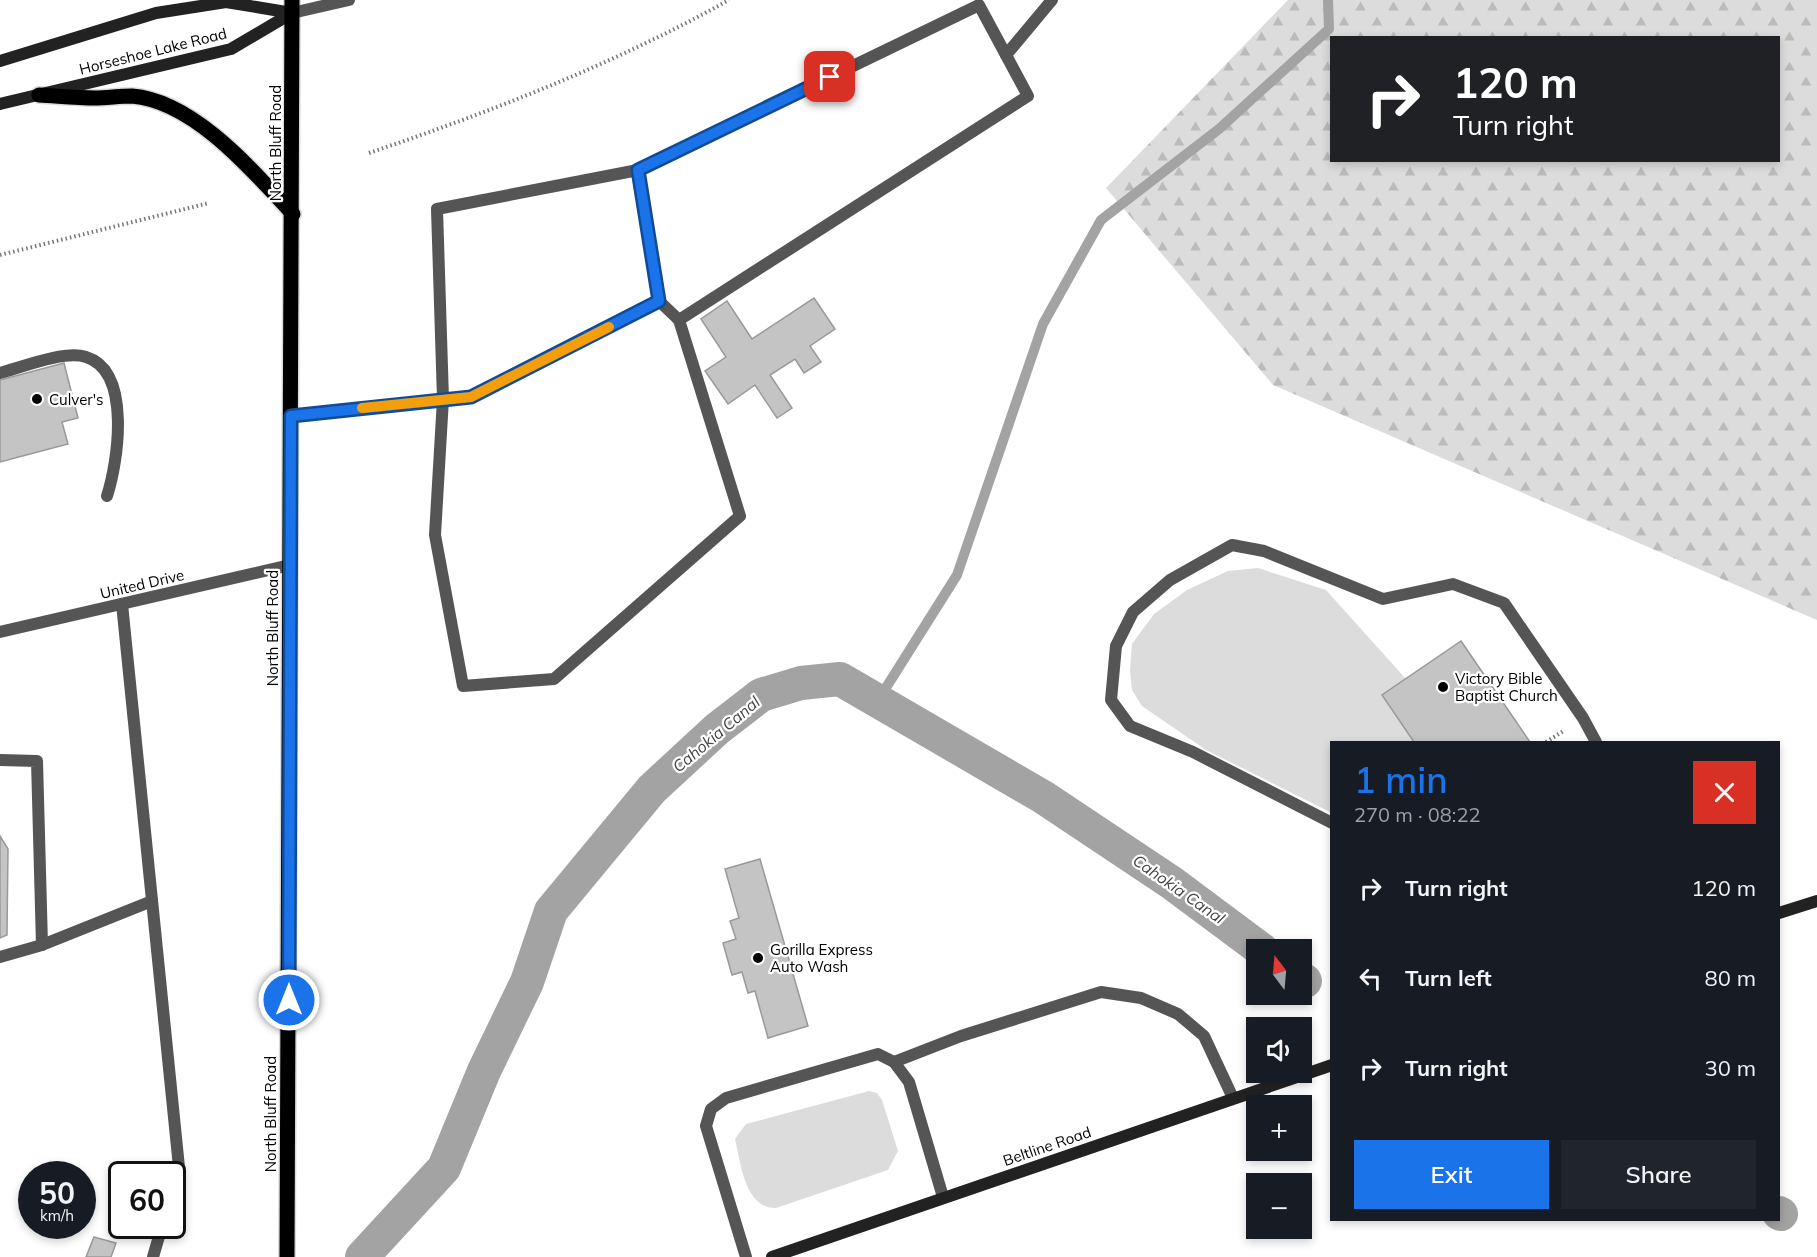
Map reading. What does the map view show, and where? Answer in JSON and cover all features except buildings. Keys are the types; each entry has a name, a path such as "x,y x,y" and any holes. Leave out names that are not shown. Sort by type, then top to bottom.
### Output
{"main road":[{"name":"Horseshoe Lake Road","path":"0,61 156,14 226,2 292,6"},
{"name":"Horseshoe Lake Road","path":"0,104 231,49 292,6"},
{"name":"North Bluff Road","path":"287,1257 293,214 292,6"},
{"path":"39,95 95,98 133,96 163,104 190,117 258,176 293,214"},
{"path":"1780,914 1817,901"},
{"name":"Beltline Road","path":"772,1257 1330,1066"},
{"path":"288,1213 295,1257"}],"street":[{"path":"292,6 349,0"},
{"path":"1006,55 1052,0"},
{"path":"638,170 659,301 679,320 740,516 554,679 463,686 435,535 443,399 438,209 638,170 979,5 1028,96 679,320"},
{"path":"291,416 471,397 659,301"},
{"path":"0,373 70,355 86,357 98,363 109,374 116,398 117,434 116,466 107,496"},
{"path":"1330,822 1193,752 1130,726 1111,699 1116,645 1133,612 1170,580 1232,545 1264,551 1383,599 1453,584 1504,603 1583,718 1595,741"},
{"name":"United Drive","path":"0,632 290,565"},
{"path":"122,604 177,1161"},
{"path":"0,760 37,761 42,945"},
{"path":"0,957 42,945 152,901"},
{"path":"894,1062 961,1036 1101,993 1142,998 1178,1014 1204,1036 1233,1098"},
{"path":"746,1257 706,1126 711,1109 726,1098 878,1054 894,1062 909,1082 942,1197"},
{"path":"153,1257 158,1239"}],"path":[{"path":"369,153 497,109 624,54 729,0"},
{"path":"0,255 209,203"}],"green space":[{"path":"1288,0 1817,0 1817,620 1273,385 1106,188"},
{"path":"1258,568 1326,590 1406,679 1382,695 1413,741 1330,741 1330,812 1206,750 1142,706 1132,690 1130,670 1132,644 1154,614 1187,590 1228,571"},
{"path":"869,1091 877,1093 882,1100 898,1151 888,1170 776,1208 765,1206 757,1201 742,1171 735,1139 746,1124"}],"waterway":[{"path":"882,694 957,575 1043,324 1101,220 1219,129 1329,29 1328,0"},
{"name":"Cahokia Canal","path":"362,1257 444,1168 484,1071 527,982 551,911 652,789 717,729 761,695 801,683 840,679 1043,797 1172,883 1247,939"}],"slow traffic":[{"path":"362,408 471,397 609,327"}],"place":[{"name":"Culver's","path":"37,399"},
{"name":"Victory Bible Baptist Church","path":"1443,687"},
{"name":"Gorilla Express Auto Wash","path":"758,958"}],"route":[{"path":"289,1000 291,416 471,397 659,301 638,170 830,77"}]}
